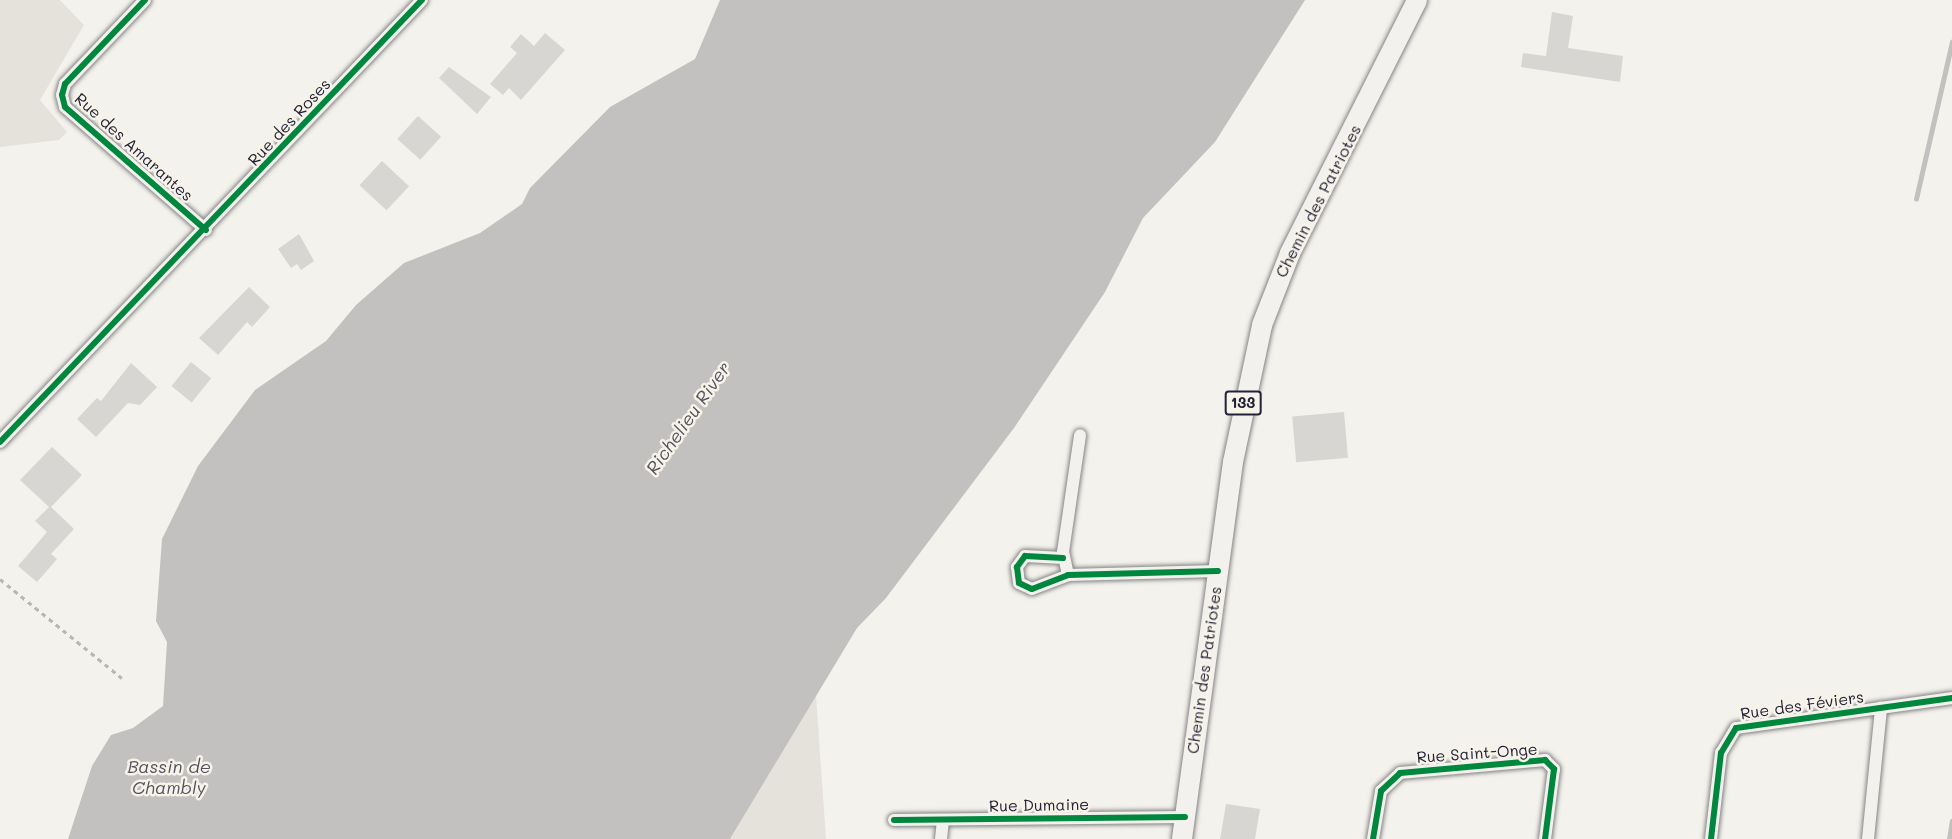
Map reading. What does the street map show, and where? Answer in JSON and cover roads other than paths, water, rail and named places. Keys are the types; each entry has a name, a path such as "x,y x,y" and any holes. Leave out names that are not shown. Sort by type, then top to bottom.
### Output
{"main road":[{"name":"Chemin des Patriotes","path":"1182,839 1244,398 1262,325 1290,253 1417,0"}],"street":[{"name":"Rue des Amarantes","path":"146,0 65,84 62,95 65,107 206,230"},
{"name":"Rue des Roses","path":"0,442 206,230 422,0"},
{"path":"1068,575 1063,558 1080,435"},
{"path":"1063,558 1029,554 1019,561 1017,575 1023,588 1032,589 1068,575 1218,571"},
{"name":"Rue des Féviers","path":"1711,839 1721,753 1736,728 1952,698"},
{"path":"1868,839 1881,708"},
{"name":"Rue Saint-Onge","path":"1373,839 1381,791 1400,773 1545,760 1554,769 1545,839"},
{"name":"Rue Dumaine","path":"894,820 1185,818"},
{"path":"941,839 943,820"}],"water":[{"path":"720,0 1305,0 1215,142 1143,218 1105,292 1014,428 886,598 857,628 730,839 68,839 92,766 111,735 133,728 163,706 167,642 156,621 162,539 198,466 255,390 326,341 356,305 404,263 480,233 522,204 530,188 610,107 695,59"}],"waterway":[{"path":"1916,199 1952,42"},
{"path":"1949,839 1952,821"}],"water label":[{"name":"Richelieu River","path":"688,418"},
{"name":"Bassin de Chambly","path":"169,777"}]}
